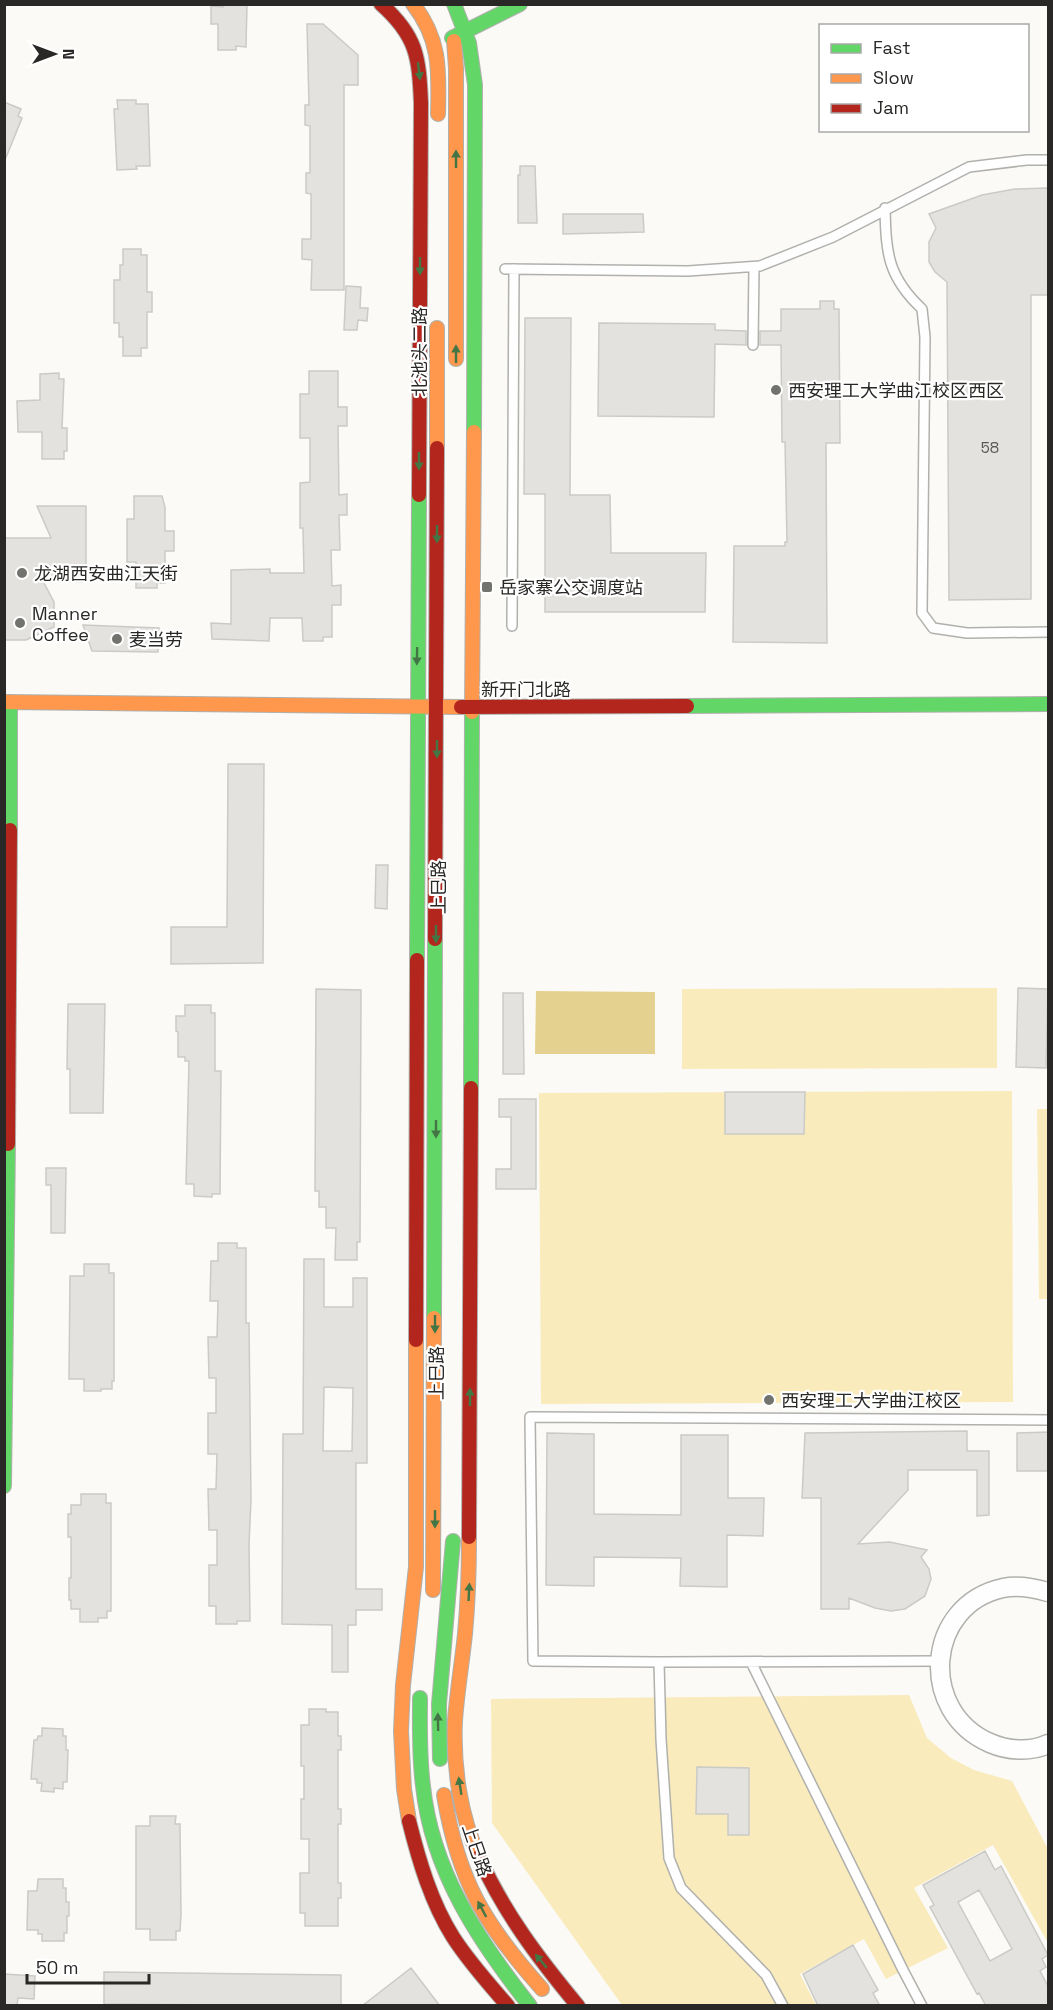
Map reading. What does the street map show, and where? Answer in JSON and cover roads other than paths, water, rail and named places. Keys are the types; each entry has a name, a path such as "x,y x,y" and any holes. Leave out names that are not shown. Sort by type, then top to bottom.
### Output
{"street":[{"path":"381,4 396,17 414,43 420,74 421,103 417,707 416,1567 402,1700 401,1767 412,1832 434,1899 465,1953 508,2006"},
{"name":"北池头二路","path":"413,4 428,21 449,17"},
{"path":"520,4 460,35 473,62 475,85 469,1576 455,1738 458,1780 465,1815 476,1851 491,1887 534,1953 578,2006"},
{"path":"414,43 449,17"},
{"name":"北池头二路","path":"449,17 460,35 456,69 456,378"},
{"name":"北池头二路","path":"438,128 438,68 449,17"},
{"name":"北池头二路","path":"437,318 437,707"},
{"path":"4,1486 7,702"},
{"name":"新开门北路","path":"7,702 417,707 1048,704"},
{"name":"上巳路","path":"431,1606 435,1514 437,707"},
{"name":"上巳路","path":"453,1530 450,1602 438,1708 441,1777 452,1835 471,1888 483,1913 511,1953 548,1997"},
{"path":"1047,1748 1021,1750 999,1747 978,1738 960,1724 947,1705 940,1683 939,1661 945,1635 960,1614 980,1597 1004,1588 1030,1587 1048,1592"},
{"name":"上巳路","path":"422,1683 418,1728 419,1765 430,1828 439,1858 457,1903 476,1936 530,2006"}],"lane":[{"path":"512,626 510,269 688,271 760,266 833,237 885,208 969,167 1027,160 1048,160"},
{"path":"885,208 886,246 893,271 907,294 922,309 925,337 922,613 933,628 967,633 1048,632"},
{"path":"753,345 754,267"},
{"path":"939,1661 533,1661 530,1417 1048,1420"},
{"path":"659,1662 661,1739 669,1858 681,1888 766,1974 783,2006"},
{"path":"751,1662 922,2006"}],"place":[{"name":"西安理工大学曲江校区西区","path":"776,390"},
{"name":"龙湖西安曲江天街","path":"22,573"},
{"name":"岳家寨公交调度站","path":"487,587"},
{"name":"Manner Coffee","path":"20,623"},
{"name":"麦当劳","path":"117,639"},
{"name":"西安理工大学曲江校区","path":"769,1400"}]}
